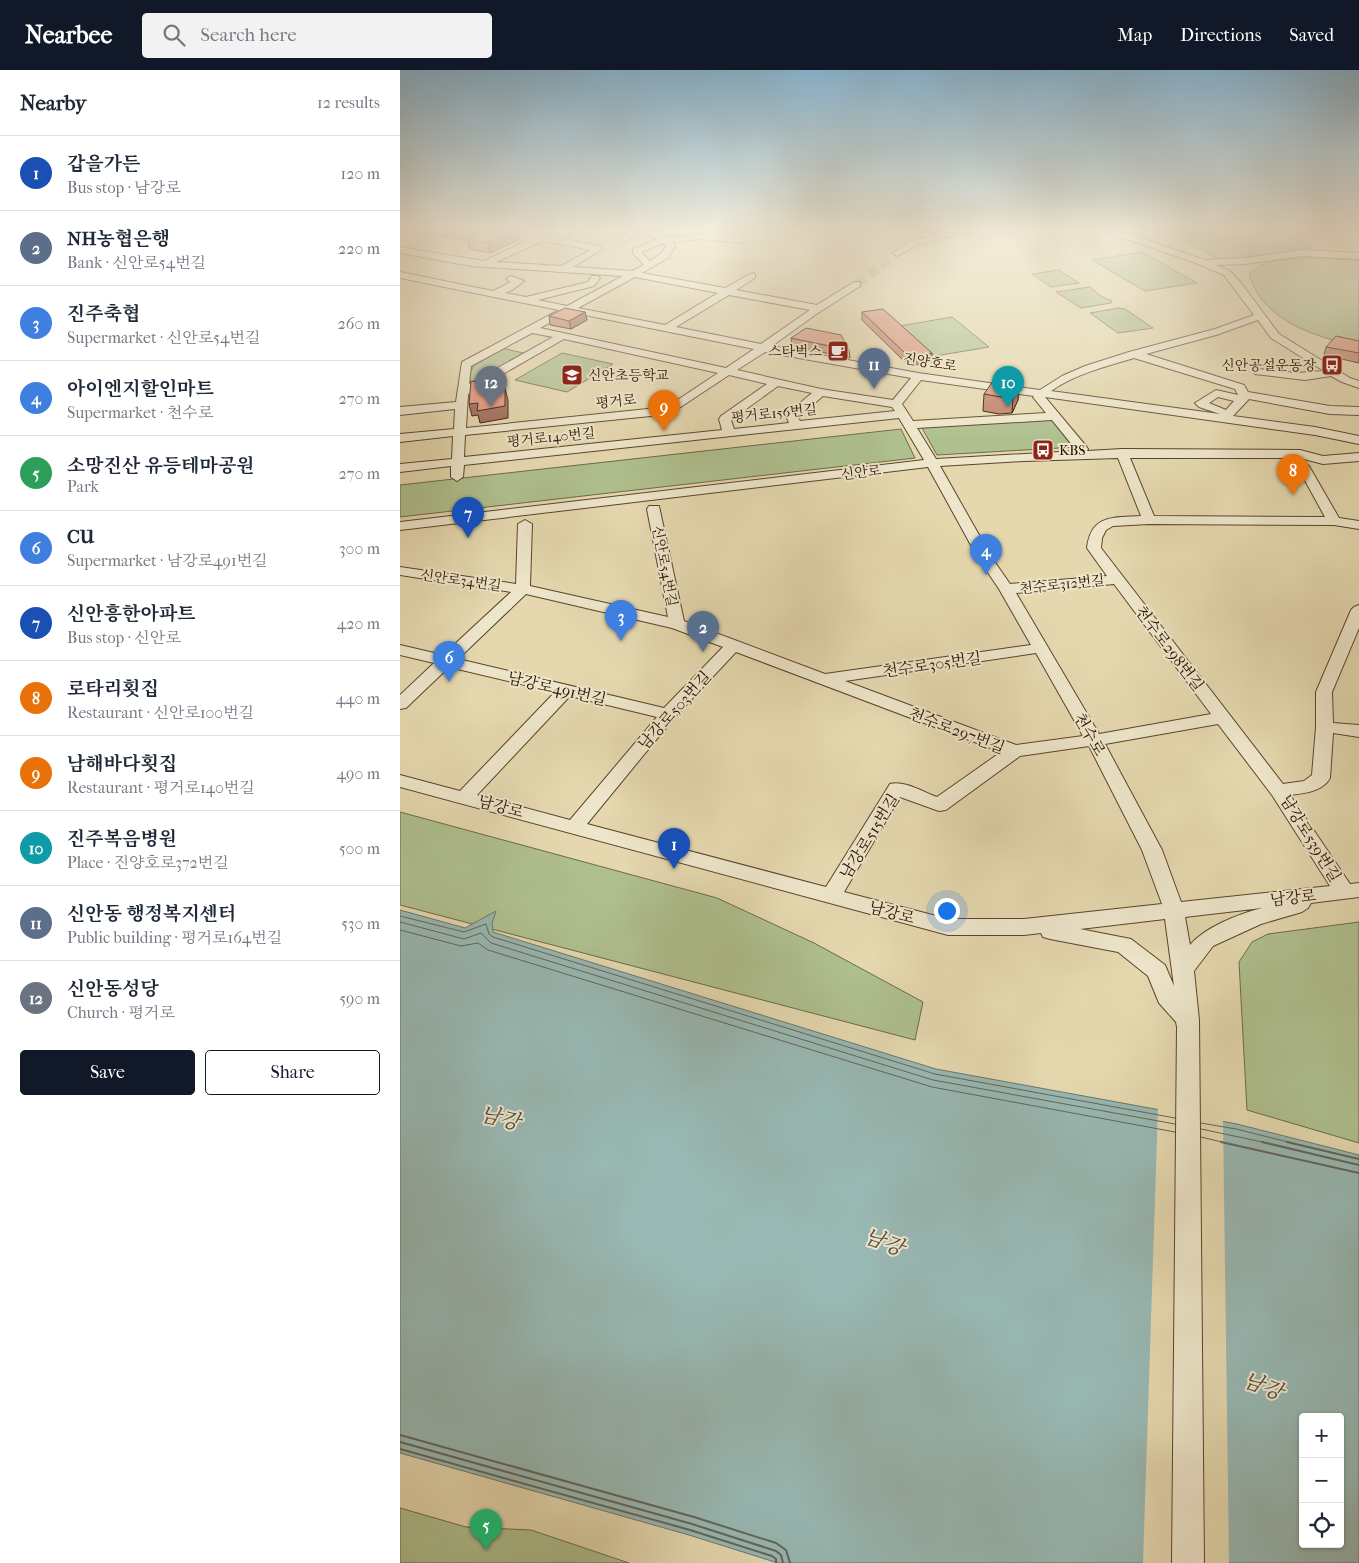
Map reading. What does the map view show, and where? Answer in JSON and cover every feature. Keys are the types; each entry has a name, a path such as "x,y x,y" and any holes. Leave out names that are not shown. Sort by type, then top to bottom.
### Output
{"street":[{"name":"진양호로","path":"527,300 763,348 918,376 1041,393 1236,406 1359,440"},
{"path":"457,477 465,368 470,361 585,300"},
{"path":"666,328 712,300"},
{"path":"772,300 817,308"},
{"name":"평거로","path":"400,438 459,432 673,424 728,371 831,300"},
{"path":"1248,300 1281,341 1346,380 1359,385"},
{"path":"1082,449 1039,397 1041,393 1053,384 1133,354 1206,335 1260,316"},
{"path":"530,329 900,409 918,376"},
{"path":"463,392 562,336"},
{"path":"1133,354 1240,387 1236,406 1359,411"},
{"path":"1259,372 1305,378 1317,377 1332,372"},
{"path":"1346,380 1359,398"},
{"path":"729,433 725,419 777,382"},
{"path":"1257,389 1307,399 1303,410"},
{"path":"796,425 792,416 821,392"},
{"path":"400,411 461,405"},
{"name":"평거로156번길","path":"673,424 729,433 900,409"},
{"name":"천수로","path":"900,409 985,558 1006,590 1094,740 1152,850 1174,909 1183,969 1188,1023"},
{"path":"910,425 1054,416"},
{"name":"평거로140번길","path":"400,468 458,461 673,424"},
{"path":"1338,435 1359,434"},
{"path":"1338,435 1351,442 1352,448 1344,459"},
{"name":"신안로","path":"400,526 935,469 1046,466 1124,459 1300,454 1324,460"},
{"name":"신안로","path":"1124,459 1306,466 1324,460 1359,457"},
{"path":"1124,459 1148,520"},
{"path":"1306,466 1359,470"},
{"path":"1306,466 1334,521"},
{"name":"신안로","path":"400,538 654,509 935,469"},
{"name":"신안로54번길","path":"654,509 677,624"},
{"path":"1118,579 1094,548 1095,538 1100,526 1111,522 1148,520 1334,521 1359,525"},
{"path":"400,704 523,588 525,524"},
{"name":"신안로34번길","path":"400,570 460,581 523,588"},
{"name":"천수로312번길","path":"1006,590 1118,579"},
{"name":"천수로298번길","path":"1118,579 1221,718 1278,791"},
{"name":"신안로54번길","path":"523,588 677,624 732,646"},
{"name":"남강로539번길","path":"1352,891 1278,791 1309,786 1321,778 1325,727 1324,692 1359,610"},
{"path":"732,646 824,680"},
{"name":"남강로503번길","path":"575,826 668,714 732,646"},
{"name":"천수로305번길","path":"824,680 1040,648"},
{"name":"남강로491번길","path":"400,650 668,714"},
{"name":"천수로297번길","path":"824,680 1015,752 1094,740"},
{"name":"남강로","path":"465,797 566,690"},
{"path":"1094,740 1221,718"},
{"path":"1325,727 1359,732"},
{"name":"남강로515번길","path":"831,896 896,788 939,805 1015,752"},
{"name":"남강로","path":"400,781 575,826 948,927 1024,927 1174,909 1352,891"},
{"path":"1183,969 1206,940 1255,918 1295,907 1314,895"},
{"path":"1024,927 1124,944 1157,971 1167,997 1188,1023 1188,1563"}],"green space":[{"path":"1068,300 1112,301 1111,303 1081,308"},
{"path":"1263,300 1359,300 1359,346 1326,338 1293,325"},
{"path":"1118,308 1125,309 1153,328 1118,333 1090,313"},
{"path":"952,317 989,347 935,356 900,326"},
{"path":"501,348 528,354 475,383 468,382 475,363 482,357"},
{"path":"562,353 613,364 567,392 515,380"},
{"path":"1054,418 1077,447 937,455 922,428 923,425"},
{"path":"901,429 915,458 400,517 400,485"},
{"path":"400,812 717,898 814,943 923,1002 915,1040 400,905"},
{"path":"1359,922 1359,1143 1247,1110 1239,962 1252,942 1268,934"},
{"path":"400,1508 466,1527 531,1530 629,1563 400,1563"}],"water":[{"name":"남강","path":"400,910 465,928 496,911 492,923 493,932 936,1069 1237,1124 1359,1155 1359,1563 778,1563 689,1535 400,1453"}],"pier":[{"path":"1158,1107 1223,1119 1229,1563 1143,1563"}],"building":[{"path":"565,308 585,312 569,321 549,316"},
{"path":"883,309 932,353 909,357 862,312"},
{"path":"806,328 841,335 849,350 791,338"},
{"path":"1336,336 1359,341 1359,353 1326,347"},
{"path":"994,380 1019,383 1013,396 1001,397 984,394"},
{"path":"471,381 505,388 505,406 477,411 478,403 469,404"}],"place":[{"name":"스타벅스","path":"838,351"},
{"name":"신안공설운동장","path":"1332,365"},
{"name":"신안초등학교","path":"572,375"},
{"name":"신안동 행정복지센터","path":"874,389"},
{"name":"신안동성당","path":"491,407"},
{"name":"진주복음병원","path":"1008,407"},
{"name":"남해바다횟집","path":"664,431"},
{"name":"KBS","path":"1043,450"},
{"name":"로타리횟집","path":"1293,495"},
{"name":"신안흥한아파트","path":"468,538"},
{"name":"아이엔지할인마트","path":"986,575"},
{"name":"진주축협","path":"621,641"},
{"name":"NH농협은행","path":"703,652"},
{"name":"CU","path":"449,682"},
{"name":"갑을가든","path":"674,869"},
{"name":"소망진산 유등테마공원","path":"486,1550"}]}
